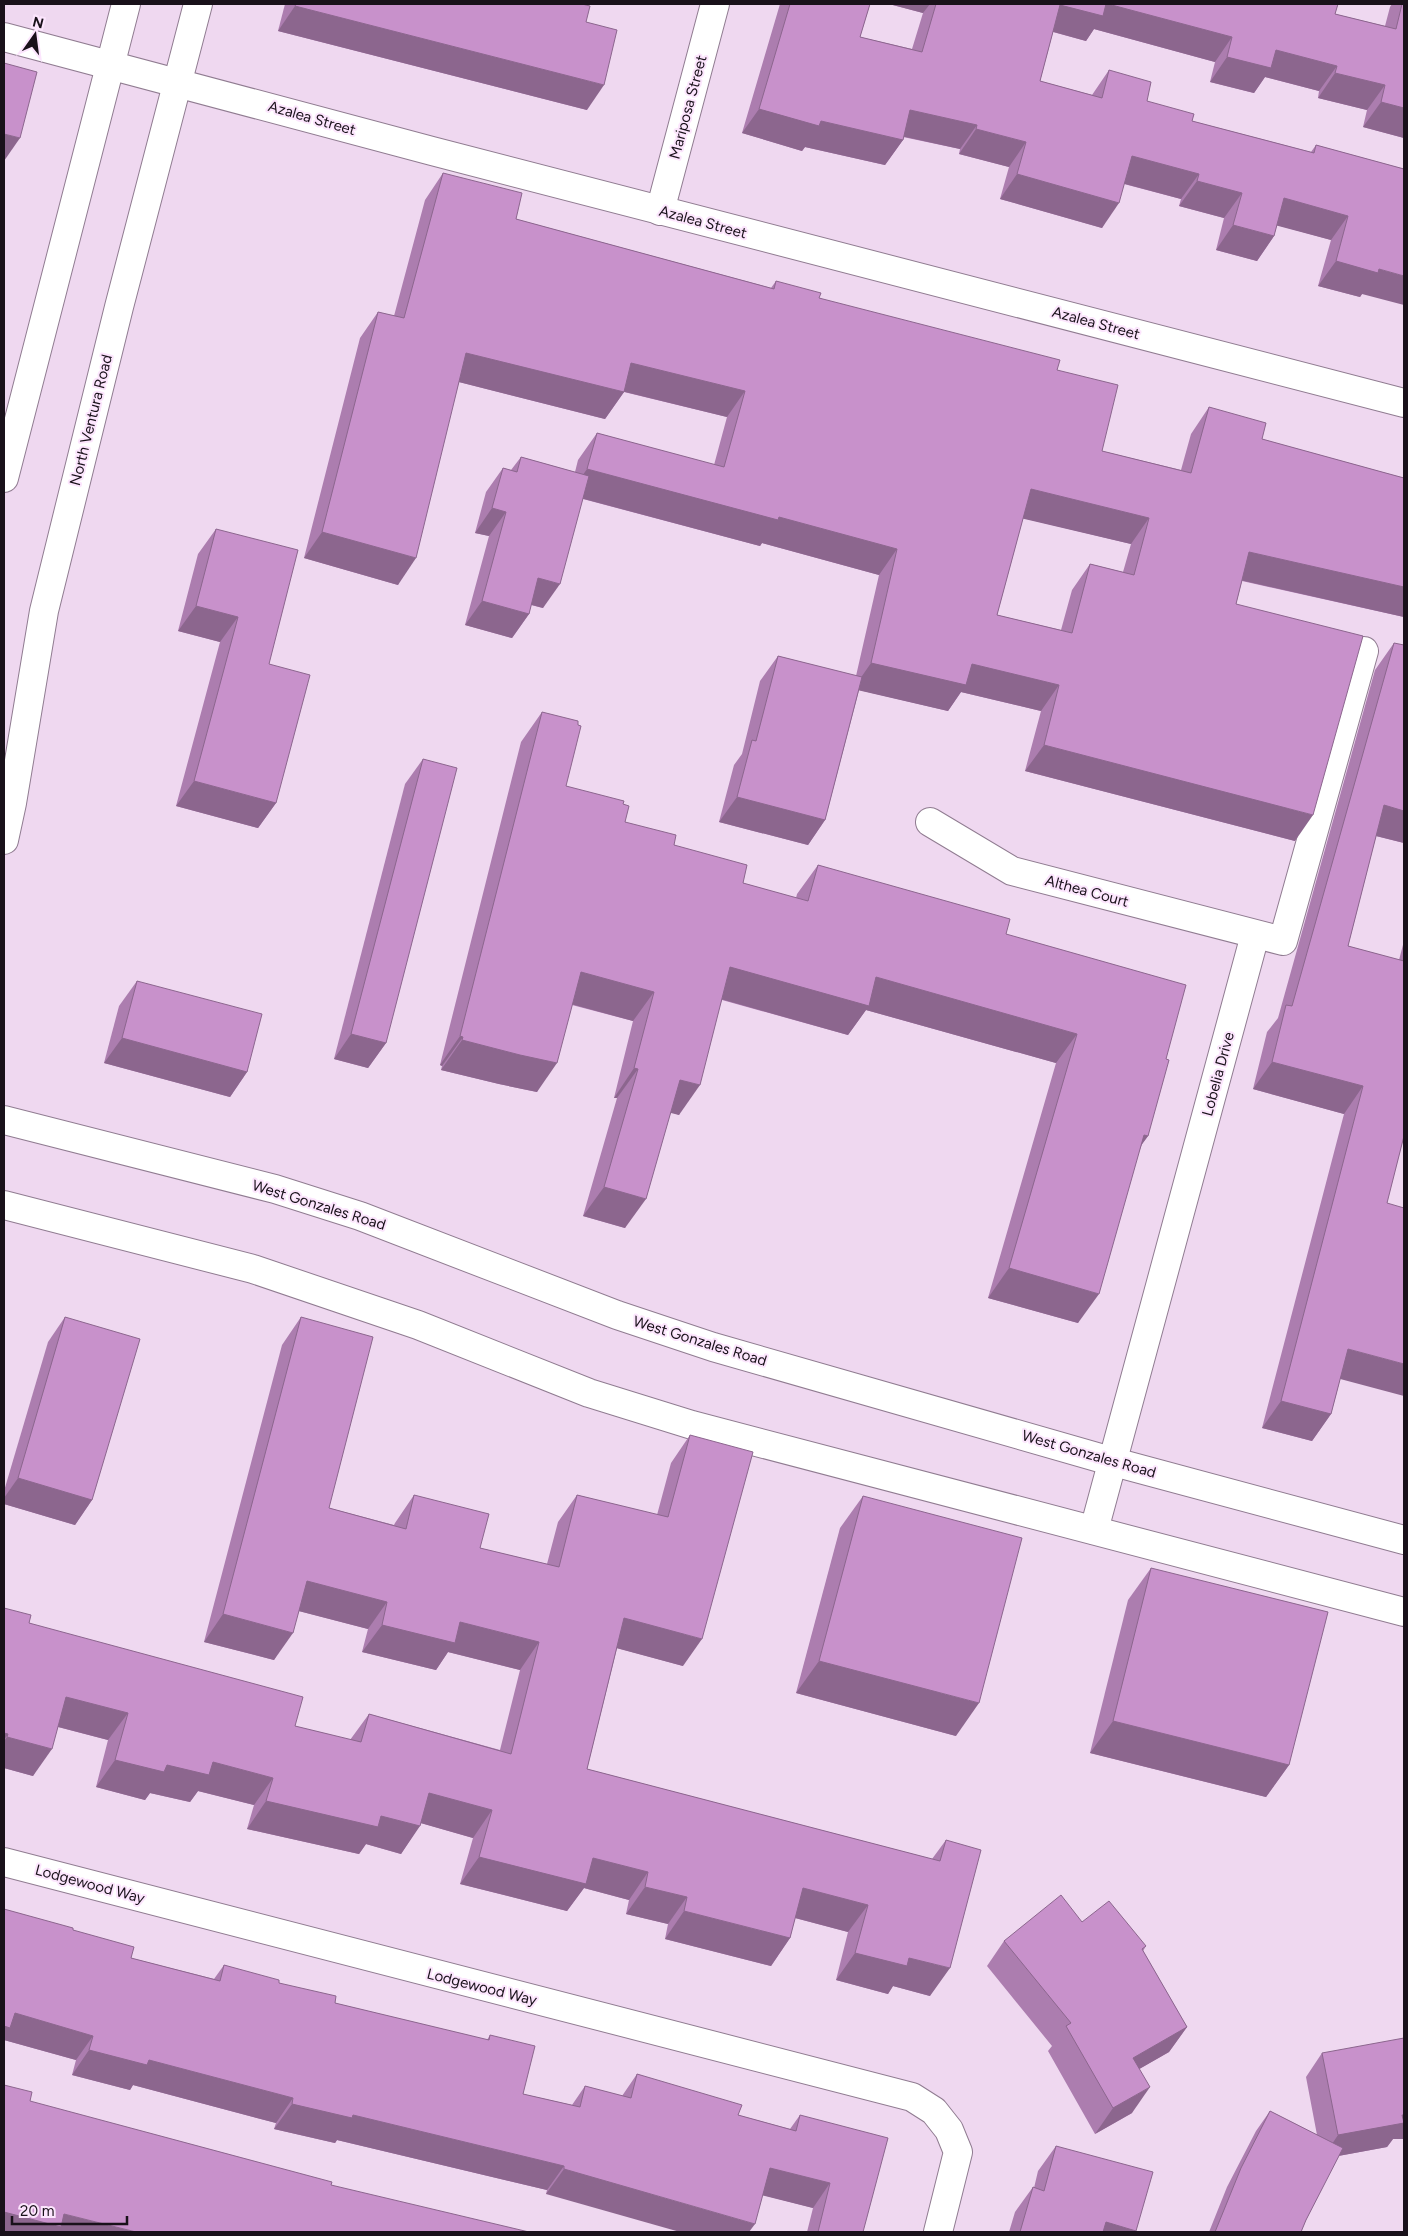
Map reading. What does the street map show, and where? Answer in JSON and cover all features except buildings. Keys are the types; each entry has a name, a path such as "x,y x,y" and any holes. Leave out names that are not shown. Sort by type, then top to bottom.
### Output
{"main road":[{"path":"4,478 126,4"},
{"name":"North Ventura Road","path":"4,840 12,803 44,611 110,343 198,4"},
{"name":"Mariposa Street","path":"660,210 715,4"},
{"name":"Azalea Street","path":"4,37 1404,403"},
{"path":"1255,935 1282,941 1364,651"},
{"name":"Althea Court","path":"930,822 1012,871 1255,935"},
{"name":"Lobelia Drive","path":"1094,1530 1114,1462 1255,935"},
{"name":"West Gonzales Road","path":"4,1120 294,1195 360,1216 580,1301 705,1344 1114,1462 1404,1540"},
{"path":"4,1205 253,1269 418,1326 589,1393 692,1425 1404,1612"},
{"name":"Lodgewood Way","path":"4,1862 912,2098 934,2111 949,2130 958,2152 938,2232"}]}
